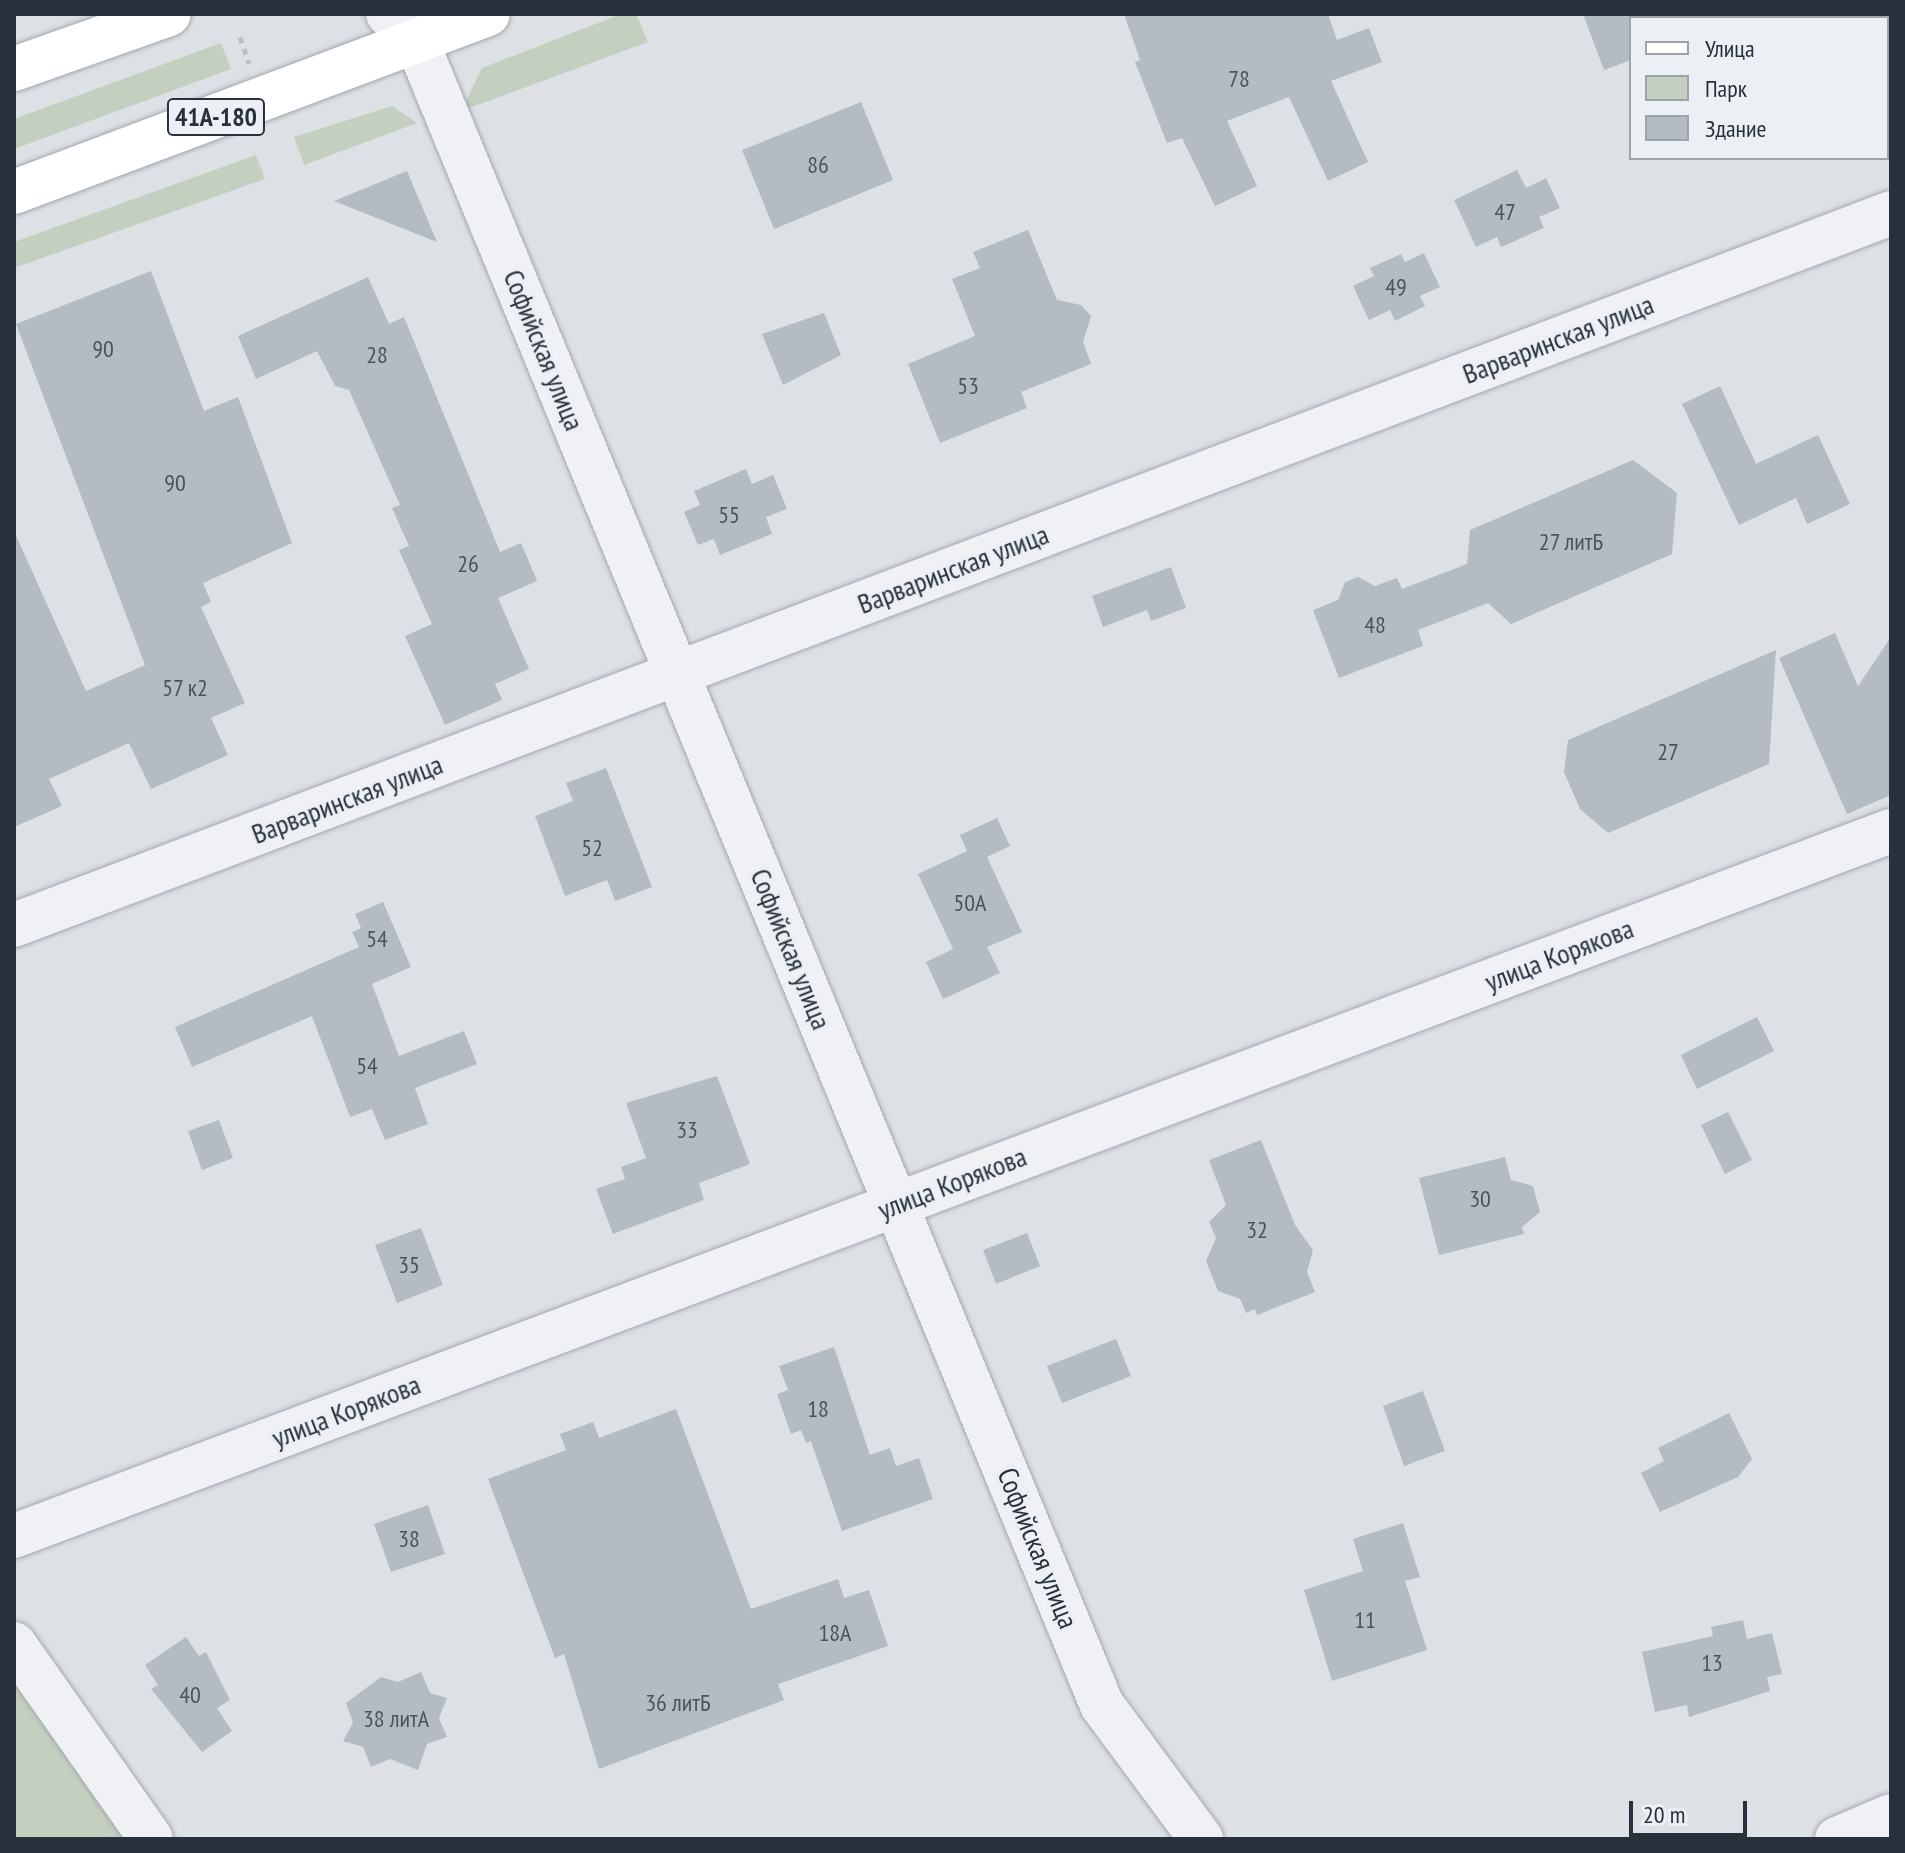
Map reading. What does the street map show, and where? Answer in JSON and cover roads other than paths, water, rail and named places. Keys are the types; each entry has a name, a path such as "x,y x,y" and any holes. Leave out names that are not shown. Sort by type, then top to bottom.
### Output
{"main road":[{"path":"14,69 169,14"},
{"name":"41А-180","path":"14,192 412,23 488,14"}],"street":[{"name":"Софийская улица","path":"412,23 1102,1705 1201,1839"},
{"name":"Варваринская улица","path":"14,925 1891,213"},
{"name":"улица Корякова","path":"14,1536 1891,831"},
{"path":"14,1644 151,1839"},
{"path":"1837,1839 1891,1816"}]}
